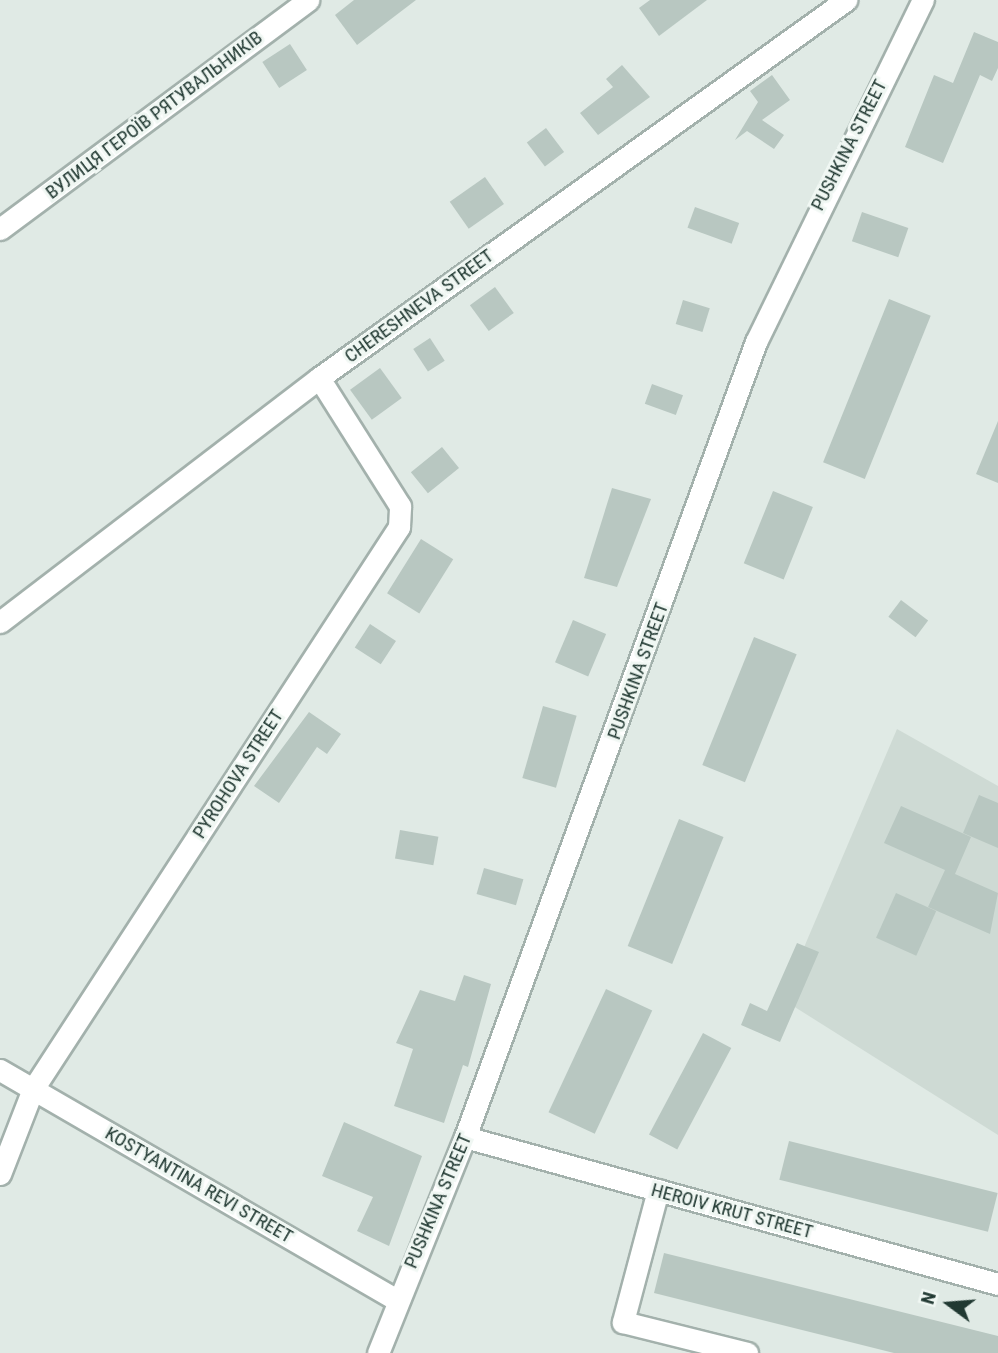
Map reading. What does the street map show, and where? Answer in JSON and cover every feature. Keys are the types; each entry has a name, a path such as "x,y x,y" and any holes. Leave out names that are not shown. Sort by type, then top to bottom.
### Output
{"street":[{"name":"ВУЛИЦЯ ГЕРОЇВ РЯТУВАЛЬНИКІВ","path":"0,229 308,0"},
{"name":"CHERESHNEVA STREET","path":"0,622 319,377 846,0"},
{"name":"PUSHKINA STREET","path":"378,1353 397,1300 465,1137 756,342 923,0"},
{"name":"PYROHOVA STREET","path":"0,1174 33,1089 399,527 400,506 319,377"},
{"name":"KOSTYANTINA REVI STREET","path":"0,1070 397,1300"},
{"name":"HEROIV KRUT STREET","path":"465,1137 998,1284"},
{"path":"658,1190 623,1322 747,1353"}],"shaded area":[{"path":"897,729 998,786 998,1135 782,999"}],"building":[{"path":"354,0 416,0 357,45 335,15"},
{"path":"650,0 707,0 659,36 639,8"},
{"path":"974,32 998,42 998,68 992,81 980,75 943,163 905,147 934,75 953,83"},
{"path":"290,44 307,70 279,88 262,62"},
{"path":"622,65 650,97 598,135 580,113 613,87 606,79"},
{"path":"772,75 790,100 762,120 784,135 774,149 747,131 735,140 758,102 750,91"},
{"path":"546,128 564,152 545,166 527,142"},
{"path":"485,177 504,204 469,229 450,202"},
{"path":"695,207 739,223 732,244 687,228"},
{"path":"862,212 908,228 898,257 852,241"},
{"path":"495,287 514,313 489,331 470,305"},
{"path":"889,299 931,316 865,479 823,462"},
{"path":"683,300 710,308 702,332 676,324"},
{"path":"430,338 445,361 428,372 413,349"},
{"path":"380,368 402,398 372,420 350,390"},
{"path":"652,384 683,395 676,415 645,404"},
{"path":"998,421 998,483 976,474"},
{"path":"442,447 459,468 428,493 411,472"},
{"path":"612,488 651,499 617,587 584,578"},
{"path":"773,491 813,507 784,579 744,563"},
{"path":"421,539 453,559 419,613 387,593"},
{"path":"901,600 928,620 916,637 888,617"},
{"path":"573,620 606,634 588,676 555,662"},
{"path":"370,624 396,641 381,664 355,647"},
{"path":"754,637 797,654 745,782 702,765"},
{"path":"543,706 577,716 556,788 522,778"},
{"path":"309,712 341,734 327,754 317,747 279,803 254,786"},
{"path":"979,795 998,803 998,848 963,833"},
{"path":"901,806 971,837 955,874 998,893 990,934 928,907 945,870 884,843"},
{"path":"679,819 724,837 672,964 628,946"},
{"path":"400,830 438,837 433,865 395,859"},
{"path":"484,868 523,879 516,905 477,894"},
{"path":"896,893 936,911 916,956 876,938"},
{"path":"797,943 819,952 780,1042 741,1025 750,1003 767,1011"},
{"path":"464,975 491,984 468,1067 463,1065 444,1123 394,1106 413,1049 396,1043 420,990 455,1001"},
{"path":"606,989 652,1011 595,1134 549,1112"},
{"path":"703,1033 731,1048 677,1150 649,1135"},
{"path":"344,1122 422,1156 389,1246 357,1231 373,1197 322,1176"},
{"path":"789,1141 998,1193 988,1232 779,1180"},
{"path":"664,1253 998,1336 998,1353 894,1353 654,1293"}]}
